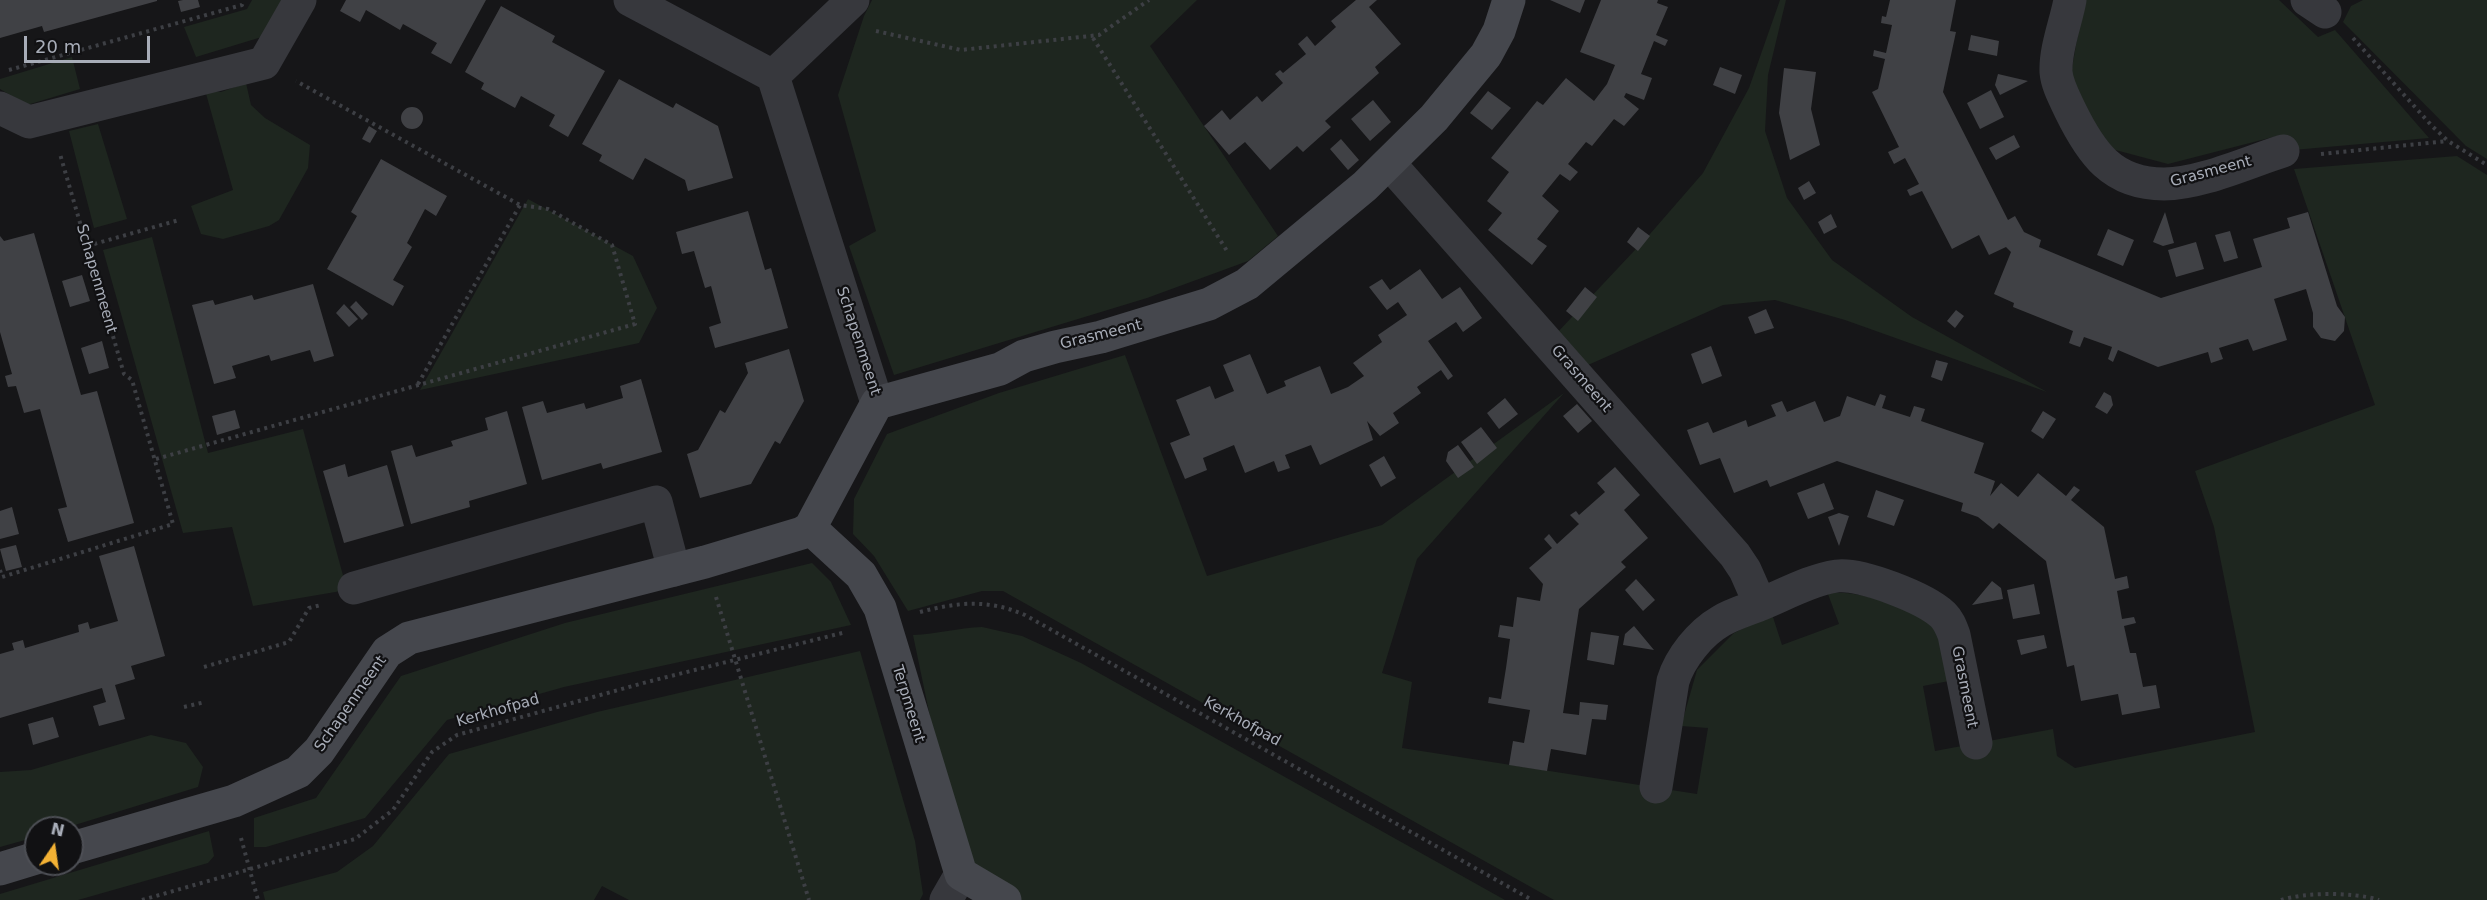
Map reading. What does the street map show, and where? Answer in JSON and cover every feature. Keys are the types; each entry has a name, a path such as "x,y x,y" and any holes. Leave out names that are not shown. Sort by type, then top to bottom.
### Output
{"street":[{"path":"0,108 29,122 264,63 300,0"},
{"path":"630,0 773,76 853,0"},
{"name":"Grasmeent","path":"877,403 1000,369 1045,350 1101,337 1209,304 1247,284 1389,163 1434,118 1475,70 1499,31 1509,0"},
{"name":"Grasmeent","path":"2070,0 2058,60 2058,82 2085,141 2104,164 2143,182 2166,184 2298,153"},
{"name":"Schapenmeent","path":"84,845 234,801 270,788 298,772 319,751 381,660 402,641 783,540 810,528 877,403 773,76"},
{"name":"Grasmeent","path":"1389,163 1735,555 1745,570 1760,604"},
{"path":"341,595 656,502 674,570"},
{"name":"Terpmeent","path":"810,528 861,575 880,608 954,887"},
{"name":"Grasmeent","path":"1656,787 1670,696 1678,667 1695,645 1720,621 1815,582 1839,576 1866,581 1929,605 1943,615 1951,627 1976,743"},
{"path":"0,869 24,862"},
{"path":"954,887 1005,900"}],"path":[{"path":"0,73 242,5 244,0"},
{"path":"872,30 962,50 973,49 1099,35 1149,0"},
{"path":"2316,6 2336,18 2448,141 2487,165"},
{"path":"1094,38 1247,284"},
{"path":"156,459 635,324 612,245 548,209 520,205 264,63"},
{"name":"Schapenmeent","path":"1,577 173,524 132,380 124,374 49,117"},
{"path":"2298,153 2448,141"},
{"path":"418,384 520,205"},
{"path":"87,246 179,220"},
{"path":"0,570 1,577"},
{"path":"715,594 809,900"},
{"path":"204,667 290,642 309,608 341,595"},
{"name":"Kerkhofpad","path":"930,609 975,602 999,605 1025,615 1532,900"},
{"name":"Kerkhofpad","path":"142,900 332,846 366,833 393,810 432,752 457,735 735,659 834,636"},
{"path":"184,707 205,702"},
{"path":"238,830 258,900"},
{"path":"2281,900 2296,896 2366,896 2379,900"}],"shaded area":[{"path":"252,0 283,0 265,36 196,57 184,27 247,9"},
{"path":"872,0 1197,0 1150,46 1278,236 1248,261 1147,298 894,375 849,246 876,231 838,95 864,16"},
{"path":"1780,0 1786,0 1768,75 1765,131 1787,198 1832,260 1912,317 2047,392 1845,320 1775,300 1723,305 1588,365 1556,334 1650,234 1703,173 1749,88"},
{"path":"2084,0 2279,0 2318,37 2335,30 2429,138 2293,150 2281,135 2168,164 2108,148 2070,79"},
{"path":"2363,0 2487,0 2487,159 2466,146 2343,22 2351,6"},
{"path":"72,57 80,89 27,105 0,89 0,79"},
{"path":"246,83 251,105 265,118 310,145 308,168 279,220 269,226 223,239 201,234 191,206 233,190 205,90 221,92"},
{"path":"98,124 127,219 94,228 69,131"},
{"path":"2457,156 2487,175 2487,900 1554,900 1003,591 982,591 908,611 874,556 853,534 854,499 887,434 999,393 1125,355 1207,576 1382,525 1564,393 1417,559 1382,673 1412,682 1402,748 1697,794 1708,728 1681,726 1697,670 1734,633 1772,614 1782,645 1839,624 1828,594 1839,593 1871,598 1905,610 1920,617 1939,635 1949,681 1923,686 1935,751 2053,729 2057,756 2075,768 2255,732 2214,527 2195,471 2375,405 2294,169"},
{"path":"528,199 633,256 657,308 639,343 420,390"},
{"path":"152,237 208,453 303,429 347,590 253,606 232,527 183,533 103,250"},
{"path":"812,563 831,582 851,625 564,687 447,720 365,818 266,847 254,847 254,818 316,798 401,676 565,623"},
{"path":"982,627 1022,636 1081,663 1505,900 1002,900 964,880 913,635"},
{"path":"860,651 915,841 923,894 920,900 629,900 602,886 594,900 265,900 263,892 337,872 373,846 449,754 597,712"},
{"path":"151,735 186,743 203,767 198,787 84,822 84,816 24,816 24,840 0,847 0,772 31,770"},
{"path":"209,831 214,856 208,863 78,900 0,900 0,894 60,876 84,876 84,869"}],"building":[{"path":"0,0 157,1 44,32 42,26 0,38"},
{"path":"198,0 200,7 181,12 178,1"},
{"path":"346,0 486,0 451,64 431,53 437,43 403,24 400,30 366,10 360,22 340,11"},
{"path":"1356,0 1377,0 1369,7 1401,44 1375,67 1379,73 1325,121 1331,127 1303,152 1297,146 1270,170 1245,142 1229,155 1204,126 1222,110 1230,120 1257,96 1262,102 1283,83 1275,74 1280,70 1283,73 1306,54 1298,44 1307,36 1315,46 1336,27 1331,21"},
{"path":"1550,0 1585,0 1580,13"},
{"path":"1601,0 1658,0 1657,3 1668,7 1656,35 1668,40 1665,46 1654,41 1641,74 1652,78 1644,100 1626,93 1624,97 1639,109 1624,126 1614,119 1592,146 1586,142 1568,164 1578,172 1570,181 1560,174 1542,196 1559,211 1537,239 1547,246 1532,265 1488,230 1502,213 1487,201 1509,172 1491,158 1537,101 1543,105 1566,78 1594,101 1607,84 1615,65 1580,52"},
{"path":"1890,0 1956,0 1950,31 1956,32 1943,92 2008,220 2015,216 2024,232 2041,240 2039,247 2161,298 2262,267 2253,239 2290,228 2287,218 2308,212 2337,306 2345,317 2344,331 2335,341 2321,338 2313,327 2313,313 2306,289 2274,299 2287,340 2253,351 2248,339 2219,348 2223,359 2211,363 2208,352 2158,367 2118,350 2113,362 2108,359 2112,347 2084,337 2080,347 2069,343 2073,331 2013,307 2014,303 1994,294 2011,252 2006,247 1989,255 1979,235 1952,249 1922,191 1910,196 1907,190 1919,184 1905,158 1894,164 1888,152 1899,147 1872,92 1878,89 1885,59 1873,56 1874,50 1886,53 1892,25 1881,23 1882,16 1886,17"},
{"path":"501,6 555,36 552,42 605,71 568,137 549,126 555,115 521,96 515,108 481,89 484,83 465,72"},
{"path":"1971,35 1999,41 1997,56 1968,50"},
{"path":"1720,67 1742,75 1735,94 1713,85"},
{"path":"1784,68 1816,72 1811,109 1820,145 1790,160 1779,113"},
{"path":"1998,74 2028,81 2000,95 1995,85"},
{"path":"619,79 673,108 676,103 718,126 733,178 688,191 685,180 645,158 633,180 599,161 602,155 582,144"},
{"path":"1991,90 2004,117 1980,129 1967,103"},
{"path":"1488,91 1511,108 1492,130 1470,113"},
{"path":"1373,100 1391,122 1370,141 1351,119"},
{"path":"412,107 420,110 423,118 420,126 412,129 404,126 401,118 404,110"},
{"path":"369,126 377,131 370,143 362,139"},
{"path":"2014,135 2020,147 1996,160 1989,148"},
{"path":"1341,139 1359,160 1348,170 1330,149"},
{"path":"381,159 447,196 436,216 425,209 407,243 412,247 393,280 404,286 393,306 327,269 357,216 351,212"},
{"path":"1809,181 1816,193 1804,200 1798,188"},
{"path":"748,211 765,270 771,268 788,328 715,348 709,327 721,323 711,286 705,288 694,251 682,254 676,232"},
{"path":"2165,212 2174,243 2163,246 2153,242"},
{"path":"1831,214 1837,227 1824,234 1818,222"},
{"path":"1638,227 1650,236 1638,251 1627,242"},
{"path":"2108,229 2134,240 2123,266 2097,255"},
{"path":"2230,231 2238,258 2224,262 2215,235"},
{"path":"34,233 81,395 97,391 134,523 68,542 58,509 67,507 40,409 24,413 16,386 8,387 5,376 12,374 0,332 0,236 4,241"},
{"path":"2196,242 2204,269 2176,277 2168,250"},
{"path":"1420,269 1442,299 1460,287 1482,318 1463,332 1456,322 1428,341 1453,376 1448,380 1441,370 1417,387 1421,393 1393,413 1399,423 1380,436 1367,421 1373,440 1320,465 1311,445 1285,455 1290,468 1278,472 1274,461 1245,473 1234,445 1203,458 1207,470 1185,479 1170,443 1190,435 1176,400 1210,386 1215,399 1234,391 1223,365 1250,354 1267,394 1286,386 1284,381 1320,366 1331,394 1348,387 1364,376 1353,363 1382,342 1378,335 1407,315 1398,302 1387,310 1369,287 1382,279 1390,290"},
{"path":"82,275 90,301 70,307 62,281"},
{"path":"313,284 334,356 314,362 310,350 271,361 269,355 232,366 236,378 214,384 192,305 213,300 215,305 252,295 254,300"},
{"path":"1585,287 1597,297 1578,321 1566,311"},
{"path":"356,301 368,314 362,320 350,307"},
{"path":"344,304 358,319 349,327 336,313"},
{"path":"1766,309 1774,328 1755,334 1748,317"},
{"path":"1956,310 1964,316 1955,328 1947,321"},
{"path":"102,341 109,368 89,374 81,348"},
{"path":"1711,346 1722,376 1702,384 1691,354"},
{"path":"789,349 804,401 780,444 775,441 751,484 700,498 687,454 698,450 720,410 725,413 748,373 745,363"},
{"path":"1936,360 1948,363 1942,381 1931,377"},
{"path":"641,379 662,452 603,469 601,463 542,480 522,407 543,401 547,413 584,403 586,409 623,398 620,386"},
{"path":"2104,392 2111,396 2113,405 2107,414 2095,407"},
{"path":"1880,394 1886,396 1882,408 1910,417 1914,406 1925,409 1921,421 1984,443 1974,473 1995,481 1990,496 2001,483 2018,497 2038,473 2066,496 2074,486 2080,490 2071,500 2104,527 2115,579 2127,576 2129,588 2117,591 2122,619 2134,617 2136,623 2124,626 2130,653 2136,653 2143,687 2156,685 2160,708 2122,715 2118,694 2081,701 2074,665 2067,667 2046,561 1999,523 1993,529 1978,517 1961,511 1963,503 1837,461 1770,487 1767,480 1734,493 1720,458 1700,465 1687,430 1708,422 1713,433 1746,420 1748,427 1776,416 1771,405 1782,401 1787,412 1815,401 1824,422 1840,416 1847,396 1875,406"},
{"path":"1505,398 1518,414 1499,429 1487,413"},
{"path":"1577,404 1592,421 1578,433 1563,416"},
{"path":"235,410 240,428 217,435 212,416"},
{"path":"507,411 527,484 469,501 470,507 411,524 391,451 412,445 416,457 453,446 451,441 488,430 485,418"},
{"path":"2043,411 2056,419 2043,439 2031,431"},
{"path":"1481,427 1497,448 1477,464 1461,442"},
{"path":"1458,445 1474,467 1458,478 1446,461 1448,452"},
{"path":"1384,456 1396,478 1381,487 1369,465"},
{"path":"345,464 348,477 387,465 404,526 344,543 323,471"},
{"path":"1615,467 1640,495 1624,510 1648,538 1621,562 1626,567 1579,609 1563,713 1579,715 1580,702 1608,705 1606,720 1592,719 1586,755 1551,749 1547,771 1509,765 1513,741 1524,743 1530,710 1488,703 1489,697 1501,699 1506,668 1510,639 1498,637 1500,625 1513,627 1517,597 1540,601 1543,584 1529,568 1552,548 1544,539 1549,534 1557,544 1579,524 1570,515 1576,511 1579,515 1605,492 1597,483"},
{"path":"1824,483 1834,509 1808,519 1797,493"},
{"path":"1876,490 1904,500 1894,526 1867,517"},
{"path":"12,507 19,534 0,539 0,511"},
{"path":"1839,513 1849,516 1839,546 1828,517"},
{"path":"16,545 22,567 6,571 0,549"},
{"path":"134,546 165,656 131,666 135,679 115,685 125,719 99,726 93,706 106,702 102,688 0,718 0,654 14,650 12,643 23,640 25,648 79,632 78,625 88,622 90,629 118,621 99,556"},
{"path":"1636,579 1655,600 1643,611 1625,590"},
{"path":"1992,581 2001,588 2003,599 1972,605"},
{"path":"2034,584 2040,614 2013,619 2007,590"},
{"path":"1634,626 1654,650 1623,645 1625,634"},
{"path":"1591,632 1619,636 1614,665 1587,660"},
{"path":"2044,635 2047,648 2021,655 2017,640"},
{"path":"53,717 59,737 33,745 28,724"}]}
